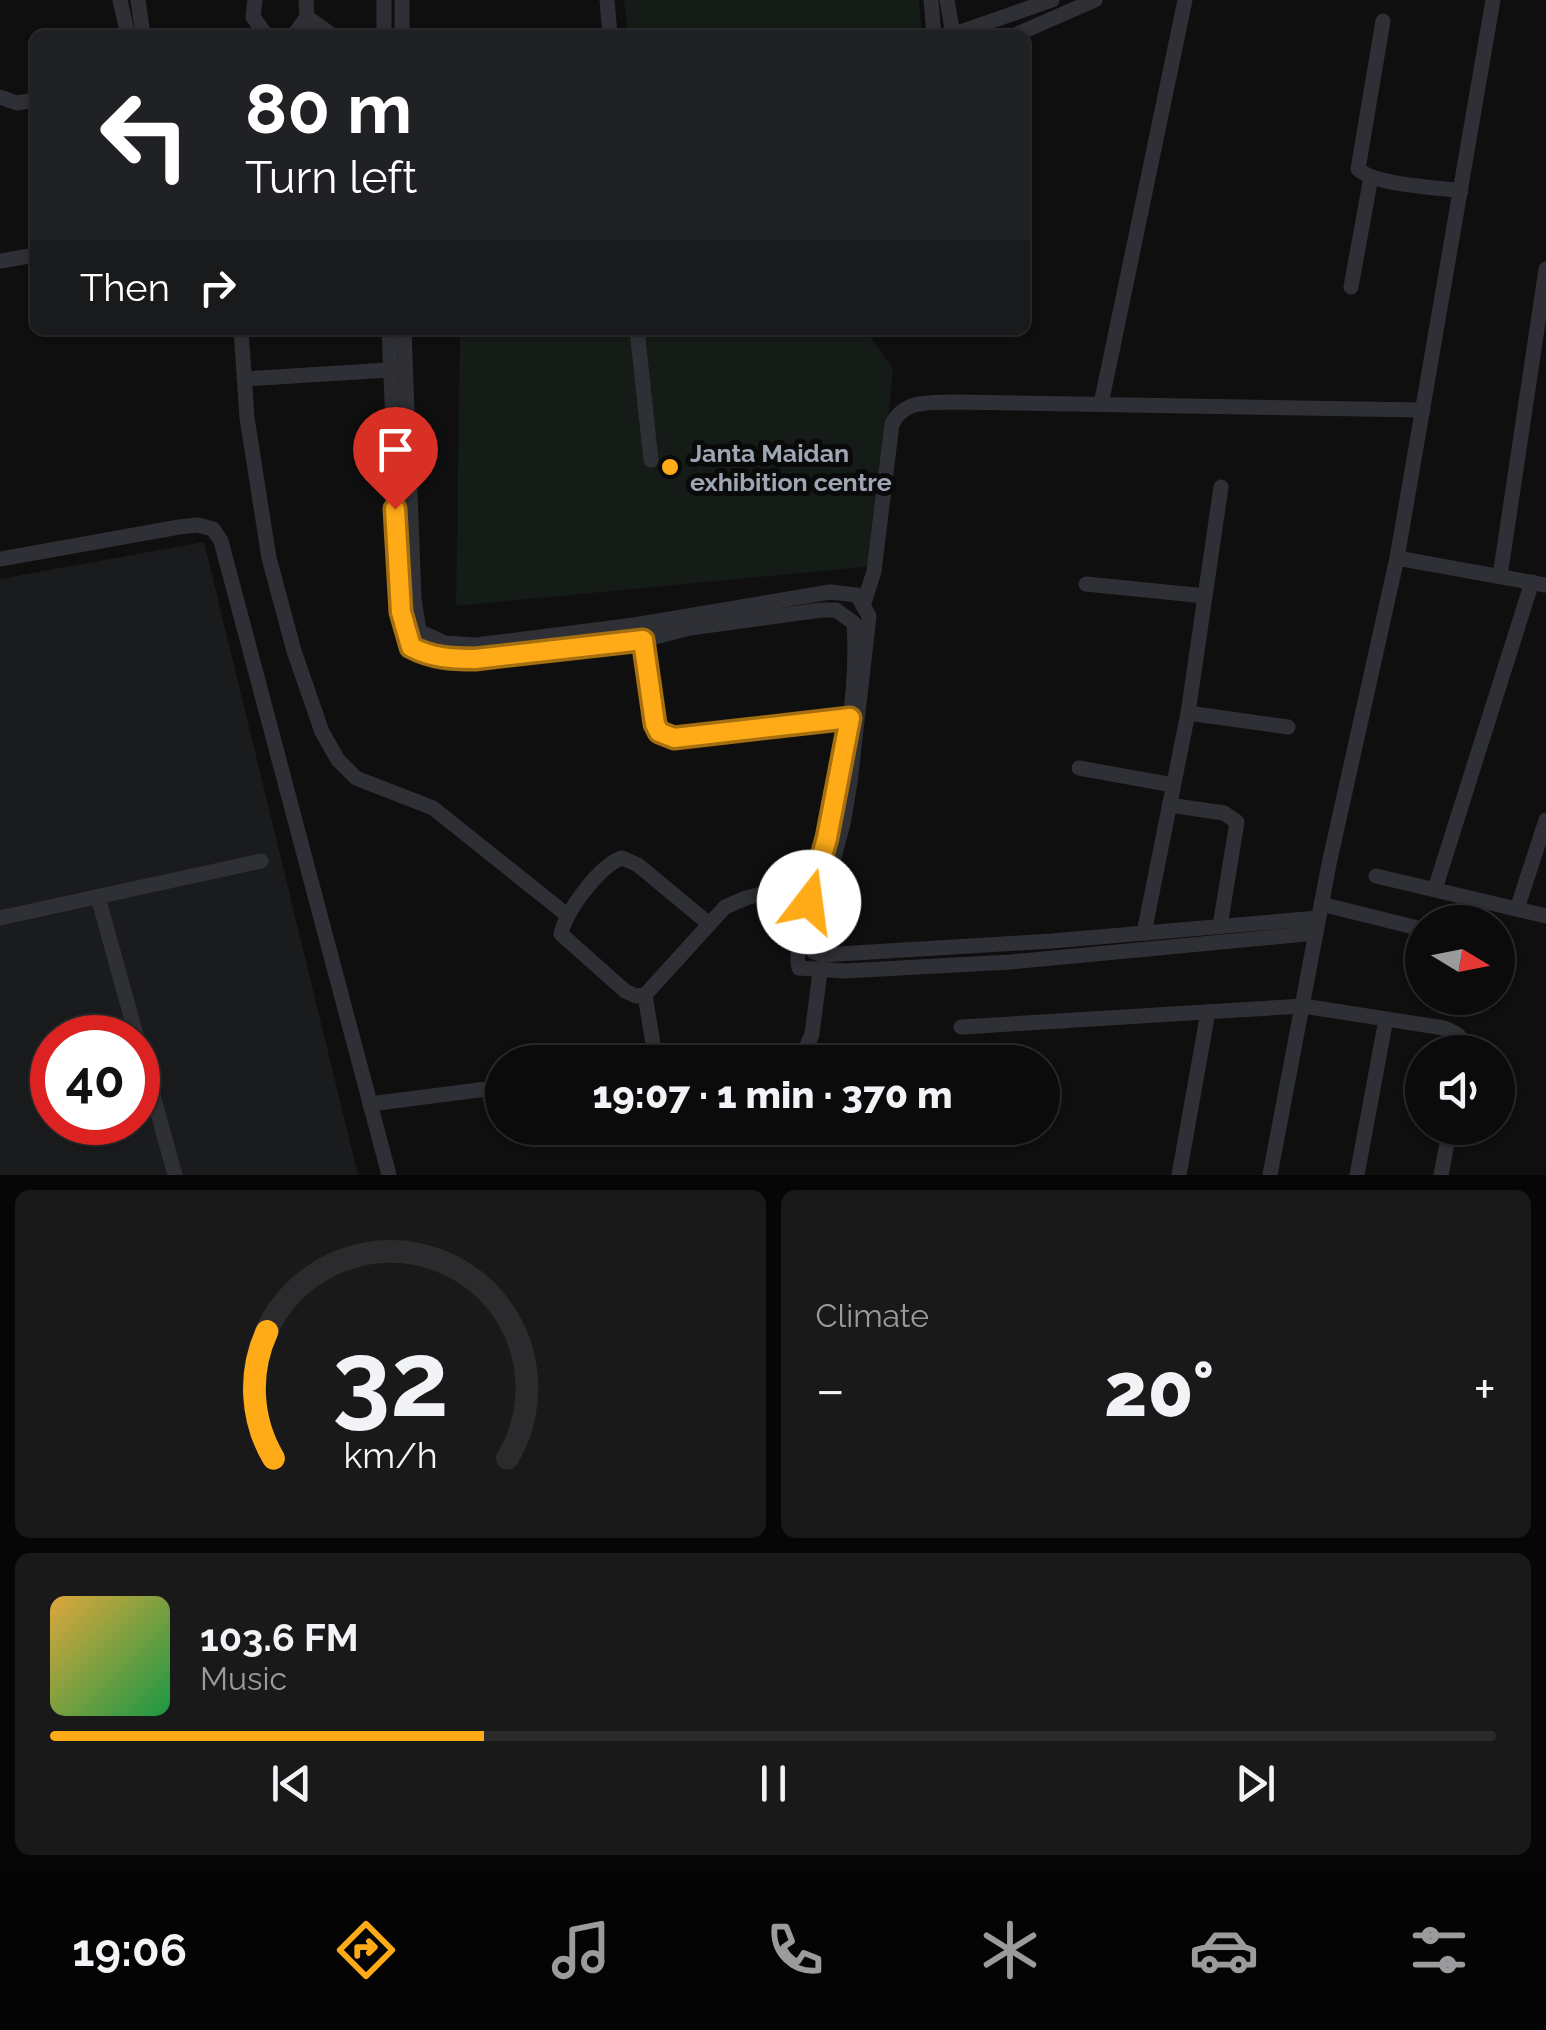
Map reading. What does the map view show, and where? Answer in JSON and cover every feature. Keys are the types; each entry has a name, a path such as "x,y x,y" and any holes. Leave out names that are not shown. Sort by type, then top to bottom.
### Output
{"street":[{"path":"120,0 127,30"},
{"path":"138,0 142,30"},
{"path":"254,0 253,17 262,30"},
{"path":"384,0 384,30"},
{"path":"402,0 402,30"},
{"path":"607,0 610,30"},
{"path":"931,0 934,30"},
{"path":"947,0 948,18 955,30"},
{"path":"966,30 1052,0"},
{"path":"1026,30 1095,0"},
{"path":"1100,404 1185,0"},
{"path":"1270,1175 1318,918 1397,558 1494,0"},
{"path":"307,8 327,30"},
{"path":"1383,21 1358,169 1371,177 1461,191"},
{"path":"0,98 17,103 30,101"},
{"path":"1351,287 1371,177"},
{"path":"0,261 30,256"},
{"path":"1500,576 1546,269"},
{"path":"241,335 247,418 269,558 294,651 322,732 338,760 356,778 412,799 448,818 568,916"},
{"path":"388,335 401,612 411,647 448,660 475,659 643,640 690,628 836,610 854,623 850,718 797,964 804,970 1010,962 1318,918"},
{"path":"404,335 414,599 419,631 426,637 462,645 524,640 830,592 857,596 864,603 869,616 861,710 843,824 813,936 814,952 840,954 1318,918 1405,926"},
{"path":"638,335 650,460"},
{"path":"244,379 390,370"},
{"path":"864,603 874,571 892,424 898,411 919,403 1423,410"},
{"path":"1144,933 1188,712 1221,488"},
{"path":"0,559 179,526 214,529 221,541 389,1175"},
{"path":"1397,558 1539,584 1435,889"},
{"path":"1086,584 1205,596"},
{"path":"643,640 655,724 664,735 674,738 850,718"},
{"path":"1188,712 1288,727"},
{"path":"1079,768 1172,785"},
{"path":"1168,805 1224,813 1237,822 1220,926"},
{"path":"1517,909 1546,820"},
{"path":"708,923 638,865 622,858 607,865 568,916 562,934 625,991 645,996 725,908 746,898 815,880"},
{"path":"0,918 260,860"},
{"path":"1376,876 1546,916"},
{"path":"98,897 130,1015"},
{"path":"807,1045 820,972"},
{"path":"645,996 653,1045"},
{"path":"961,1027 1303,1006 1386,1018 1459,1035"},
{"path":"1179,1175 1208,1012"},
{"path":"1357,1175 1386,1018"},
{"path":"370,1104 485,1089"},
{"path":"160,1121 175,1175"},
{"path":"1442,1175 1447,1145"}],"shaded area":[{"path":"624,0 919,0 922,30 627,30"},
{"name":"Janta Maidan exhibition centre","path":"460,335 869,335 893,369 873,566 456,606"},
{"path":"204,542 358,1175 0,1175 0,579"}],"place":[{"name":"Janta Maidan exhibition centre","path":"670,467"}],"route":[{"path":"395,509 405,634 411,647 424,654 448,660 475,659 643,640 655,724 664,735 674,738 850,718 827,838 809,902"}]}
